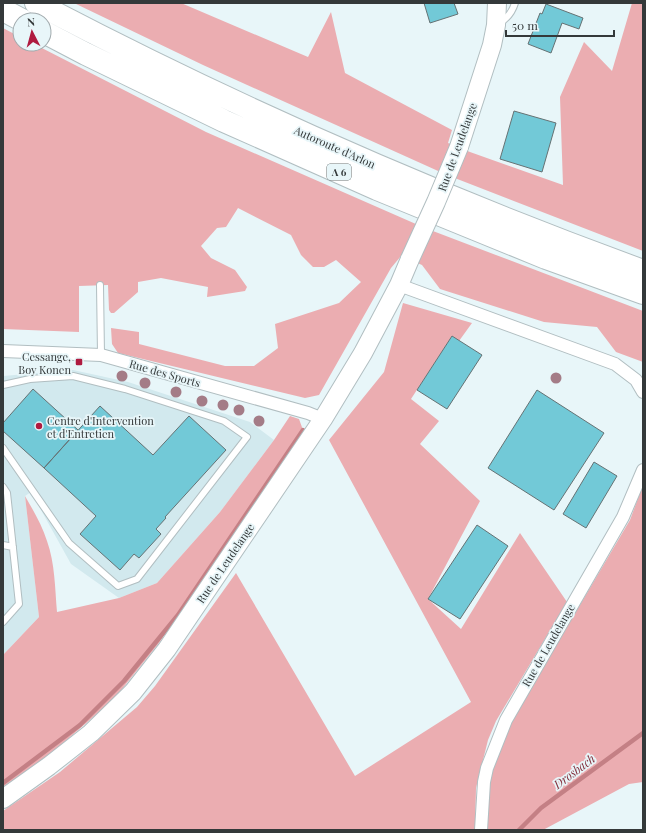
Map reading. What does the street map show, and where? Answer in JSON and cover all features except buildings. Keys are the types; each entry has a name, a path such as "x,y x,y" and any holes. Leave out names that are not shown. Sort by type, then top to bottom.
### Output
{"highway":[{"name":"Autoroute d'Arlon","path":"36,3 100,37 234,101 379,167 555,239 643,271"},
{"path":"3,10 12,15"},
{"name":"Autoroute d'Arlon","path":"52,36 224,121 377,189 546,258 643,293"}],"main road":[{"name":"Rue de Leudelange","path":"3,799 49,766 91,733 133,692 167,649 323,419 363,353 399,285 436,202 459,147 492,45 496,25 497,3"}],"street":[{"path":"399,285 615,364 636,380 643,392"},
{"name":"Rue des Sports","path":"3,351 101,355 308,413 323,419"},
{"name":"Rue de Leudelange","path":"481,830 484,782 487,768 506,720 623,517 643,470"}],"lane":[{"path":"496,25 505,20 512,11 515,3"},
{"path":"100,285 101,355"},
{"path":"3,385 30,379 73,376 125,389 224,420 247,437 137,579 118,586 69,543 3,448"},
{"path":"3,487 7,493 19,604 3,622"},
{"path":"3,545 13,547"}],"shaded area":[{"path":"74,3 181,3 308,57 331,12 345,73 452,130 448,143 563,185 560,97 584,42 612,71 632,3 643,3 643,251 447,175 203,65"},
{"path":"3,28 12,33 12,52 50,52 206,132 425,228 643,311 643,362 616,352 597,327 544,322 440,289 422,265 401,256 391,268 319,395 305,398 118,353 112,344 111,328 139,332 139,344 225,366 254,366 278,348 275,324 339,303 361,282 336,260 324,267 313,267 301,255 291,235 238,208 226,227 217,228 201,246 211,258 235,270 247,287 245,291 207,297 208,287 161,278 138,282 138,292 114,313 111,313 109,310 108,285 79,286 79,332 3,329"},
{"path":"403,303 472,323 459,341 452,336 411,399 439,421 420,444 480,501 428,599 461,629 520,533 567,602 496,721 488,740 476,788 475,830 3,830 3,811 60,772 137,707 155,686 236,573 355,776 471,702 329,440 384,372"},
{"path":"73,370 128,382 250,422 274,440 220,512 157,583 119,598 71,564 31,492 25,496 39,617 3,655 3,376"},
{"path":"290,416 299,419 303,430 159,643 114,699 47,757 3,787 3,655 39,617 25,496 40,523 50,549 57,612 119,598 157,583 220,512 274,440"},
{"path":"643,485 643,782 629,784 543,830 487,830 490,781 494,762 508,727 630,520"}],"waterway":[{"path":"3,783 80,725 124,681 178,615 303,430"},
{"name":"Drosbach","path":"519,830 541,808 643,733"}],"place":[{"name":"Cessange, Boy Konen","path":"79,362"},
{"name":"Centre d'Intervention et d'Entretien","path":"39,426"}]}
